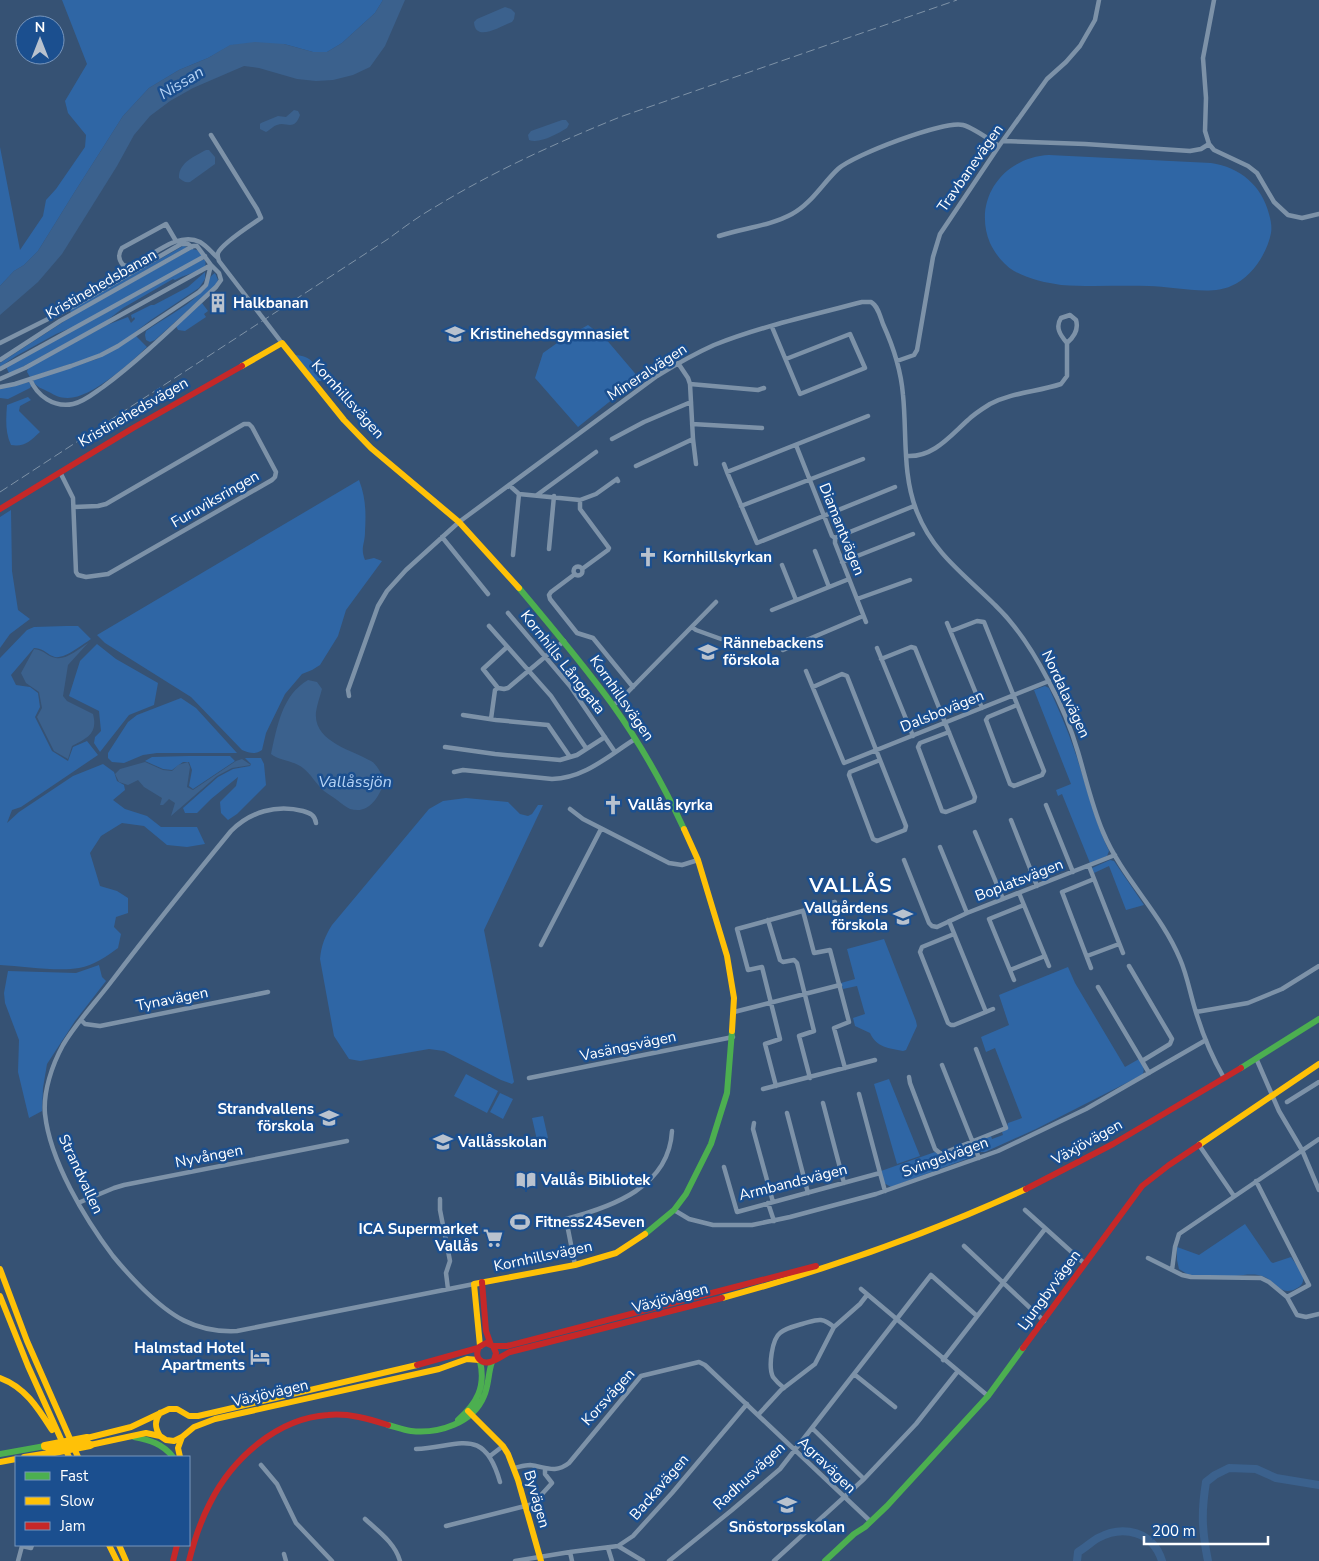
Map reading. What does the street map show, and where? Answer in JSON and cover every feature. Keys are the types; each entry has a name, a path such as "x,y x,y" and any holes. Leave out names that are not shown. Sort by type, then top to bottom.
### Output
{"main road":[{"name":"Kristinehedsvägen","path":"0,508 282,342"},
{"name":"Kornhillsvägen","path":"282,342 333,408 371,448 459,522 509,576 564,641 613,705 651,765 673,806 698,860 727,956 734,998 727,1093 722,1114 711,1144 686,1194 674,1210 654,1228 616,1253 575,1264 478,1283 486,1331 492,1346"},
{"name":"Växjövägen","path":"0,1454 47,1449 146,1433 174,1441 201,1424 215,1419 440,1369 467,1359 480,1360 486,1363 510,1352 667,1314 843,1262 852,1257 935,1228 1034,1186 1120,1140 1319,1018"},
{"name":"Ljungbyvägen","path":"825,1561 887,1506 988,1396 1142,1186 1169,1165 1319,1064"},
{"name":"Växjövägen","path":"88,1441 127,1429 164,1410 173,1408 185,1415 198,1416 436,1361 486,1344 502,1347 852,1257"},
{"path":"0,1269 16,1315 36,1363 72,1444 79,1456"},
{"path":"470,1413 482,1382 482,1368 477,1354 479,1347 478,1283"},
{"path":"0,1296 28,1366 68,1455"},
{"path":"189,1561 202,1522 215,1495 236,1465 254,1446 292,1423 328,1414 370,1419 411,1431 429,1431 463,1421 477,1408 485,1392 496,1353 492,1346"},
{"path":"0,1378 17,1386 28,1396 68,1455"},
{"path":"160,1413 156,1419 156,1426 172,1456"},
{"name":"Byvägen","path":"470,1413 503,1446 514,1468 540,1559"},
{"path":"180,1456 178,1448 188,1426 185,1415"},
{"path":"130,1437 160,1444 172,1456"},
{"name":"Växjövägen","path":"27,1456 47,1449"},
{"path":"0,1462 15,1459"},
{"path":"110,1546 117,1561"},
{"path":"119,1546 126,1561"},
{"path":"173,1561 177,1546"}],"street":[{"name":"Travbanevägen","path":"897,361 914,355 918,350 933,257 940,234 1047,79 1080,46 1095,20 1099,0"},
{"path":"1214,0 1203,58 1206,98 1205,130 1209,144 1214,150 1248,166 1257,173 1274,202 1288,215 1302,218 1319,214"},
{"path":"719,236 776,221 790,215 800,209 849,161 874,149 943,126 962,124 999,146"},
{"path":"212,135 257,209 260,218 219,250 218,258"},
{"path":"1003,141 1190,151 1201,149 1209,144"},
{"path":"30,379 38,394 47,400 61,404 74,404 84,400 129,366 219,284 221,280 219,273 188,238 176,241 129,267 122,265 119,258 122,248 166,224 176,241"},
{"path":"0,343 74,306 181,244 195,245"},
{"name":"Kornhillsvägen","path":"195,245 218,258 218,261 282,342"},
{"name":"Kristinehedsbanan","path":"0,360 60,322 195,245"},
{"path":"0,369 205,256"},
{"path":"0,379 25,368 211,265"},
{"path":"0,387 88,360 118,346 199,292 206,285 211,265"},
{"name":"Mineralvägen","path":"349,696 348,690 374,617 382,598 392,584 459,522 656,376 678,363 721,343 867,301 874,303 876,306"},
{"name":"Nordalavägen","path":"876,306 897,361 903,395 909,486 914,506 922,524 932,542 952,565 996,606 1013,625 1031,649 1049,681 1078,750 1103,833 1114,855 1171,939 1181,960 1206,1040 1224,1078"},
{"path":"906,456 926,453 942,444 969,419 991,404 1022,392 1061,384 1067,376 1067,343 1059,332 1058,326 1061,318 1070,315 1076,320 1078,325 1076,333 1067,343"},
{"path":"772,327 800,394 865,368 850,334 786,359"},
{"path":"678,363 690,384 696,464"},
{"path":"690,384 758,390 764,388"},
{"path":"612,439 644,422 691,402"},
{"path":"727,472 868,416"},
{"name":"Furuviksringen","path":"60,471 73,495 76,572 82,576 103,576 272,480 275,478 276,472 252,428 249,424 244,424 106,504 74,506"},
{"path":"692,424 762,428"},
{"path":"636,466 693,439"},
{"name":"Diamantvägen","path":"796,446 832,536 835,538 834,543 866,622"},
{"path":"537,495 596,452"},
{"path":"741,506 863,459"},
{"path":"724,464 757,543 895,487"},
{"path":"509,485 519,494 580,500 596,494 618,481"},
{"path":"513,555 519,494"},
{"path":"549,549 554,496"},
{"path":"580,500 580,509 608,550 582,569 579,567 575,568 575,574 551,592 549,595 550,599 577,633 593,638 633,687"},
{"path":"835,538 914,506"},
{"path":"842,562 913,534"},
{"path":"442,537 488,594"},
{"path":"815,551 829,586"},
{"path":"782,565 796,600"},
{"path":"772,610 849,579"},
{"path":"857,600 910,580"},
{"path":"613,705 716,602"},
{"name":"Kornhills Långgata","path":"508,613 570,686 615,752"},
{"path":"783,650 863,616"},
{"path":"950,631 977,621 984,622 1014,695 1044,773 1014,786 1010,784 986,720 988,716 1017,705"},
{"path":"947,623 982,708"},
{"path":"489,626 551,696 586,748"},
{"path":"692,627 720,639"},
{"path":"497,689 506,689 564,641"},
{"path":"491,719 497,689 483,669 507,647"},
{"path":"882,659 911,647 915,648 946,722 976,800 946,812 942,810 918,747 920,744 949,732"},
{"path":"877,648 912,736"},
{"path":"806,671 813,687 842,674 847,676 880,760 906,828 877,841 873,839 849,775 850,772 880,760"},
{"name":"Dalsbovägen","path":"813,687 844,763 1049,681"},
{"path":"463,716 548,725 570,757"},
{"path":"445,747 560,760 578,754 605,737"},
{"path":"454,772 463,770 562,779 586,771 635,739"},
{"path":"1046,805 1074,872"},
{"name":"Strandvallen","path":"316,822 311,814 283,808 259,812 240,822 231,831 63,1045 53,1066 47,1090 45,1113 49,1137 78,1204 93,1229 116,1260 144,1290 176,1318 189,1324 207,1330 237,1331 478,1283"},
{"path":"570,809 601,829 674,864 682,866 698,860"},
{"path":"1011,820 1037,886"},
{"path":"542,945 601,829"},
{"path":"975,832 1003,899"},
{"path":"940,847 967,913"},
{"name":"Boplatsvägen","path":"904,860 929,923 932,926 937,926 1114,855"},
{"path":"1089,866 1123,953"},
{"path":"1091,968 1062,892 1094,879"},
{"path":"1019,893 1049,966"},
{"path":"776,1086 765,1044 780,1039 762,967 748,970 737,929 835,902"},
{"path":"1014,980 989,920 1024,905"},
{"path":"803,911 814,953 830,950 840,985 849,1022 834,1028 845,1068"},
{"path":"768,920 780,960 783,962 794,960 797,963 814,1031 799,1036 810,1078"},
{"path":"949,921 986,1012"},
{"path":"954,934 922,947 920,952 948,1022 954,1025 993,1009"},
{"path":"1087,956 1119,944"},
{"path":"1010,970 1045,956"},
{"path":"1129,966 1172,1039 1170,1044 1142,1061"},
{"path":"1196,1012 1248,1003 1282,989 1319,966"},
{"path":"734,1012 840,985"},
{"path":"1098,987 1149,1073"},
{"name":"Tynavägen","path":"81,1020 86,1024 100,1026 268,992"},
{"name":"Vasängsvägen","path":"529,1078 732,1037"},
{"name":"Svingelvägen","path":"674,1210 689,1219 713,1225 745,1226 774,1221 885,1192 998,1151 1086,1109 1206,1040"},
{"path":"909,1077 936,1151 941,1154 1006,1128 976,1049"},
{"path":"1256,1058 1279,1111 1302,1150 1319,1190"},
{"path":"763,1090 875,1060"},
{"path":"942,1065 979,1158"},
{"path":"1288,1102 1319,1082"},
{"path":"859,1094 885,1192"},
{"path":"823,1102 844,1183"},
{"path":"787,1113 808,1192"},
{"path":"754,1123 753,1129 774,1221"},
{"path":"575,1264 566,1220 606,1207 650,1181 662,1166 669,1149 672,1131"},
{"path":"1172,1270 1174,1247 1179,1234 1319,1139"},
{"name":"Nyvången","path":"78,1204 124,1185 347,1141"},
{"path":"1199,1145 1234,1196"},
{"name":"Armbandsvägen","path":"724,1168 737,1212 880,1173"},
{"path":"1256,1181 1309,1285 1287,1297"},
{"path":"440,1199 440,1210 450,1261 446,1273 448,1289"},
{"path":"1025,1210 1085,1264"},
{"path":"944,1360 1045,1229"},
{"path":"964,1246 1044,1321"},
{"path":"1148,1258 1182,1275 1197,1278 1261,1278 1287,1297 1298,1315 1306,1318 1319,1314"},
{"name":"Radhusvägen","path":"670,1561 780,1469 931,1276 977,1316"},
{"path":"861,1289 988,1396"},
{"path":"758,1415 784,1388 815,1364 834,1327 860,1304 867,1295"},
{"path":"784,1388 771,1371 774,1342 778,1334 786,1329 820,1319 834,1327"},
{"name":"Korsvägen","path":"514,1468 528,1465 558,1469 569,1462 637,1380 645,1374 699,1362 705,1365 747,1404"},
{"path":"774,1561 864,1479 916,1424 958,1371"},
{"path":"854,1374 895,1407"},
{"name":"Agravägen","path":"747,1404 870,1522"},
{"name":"Backavägen","path":"515,1561 540,1559 570,1552 618,1546 633,1536 747,1404"},
{"path":"812,1428 864,1479"},
{"path":"416,1449 468,1442 490,1456 503,1446"},
{"name":"Byvägen","path":"490,1456 500,1482"},
{"path":"261,1466 277,1484 296,1523 332,1561"},
{"path":"446,1526 533,1504 552,1483 545,1474 545,1468"},
{"path":"365,1519 390,1542 398,1553 400,1561"},
{"path":"18,1561 22,1546"},
{"path":"618,1546 643,1561"},
{"path":"608,1548 612,1561"},
{"path":"570,1552 572,1561"},
{"path":"284,1554 286,1561"}],"shaded area":[{"path":"62,0 383,0 375,13 342,43 327,52 313,52 284,44 231,45 208,58 179,70 149,88 123,116 38,251 24,265 14,271 0,286 0,147 20,250 43,216 46,200 56,189 85,147 86,135 68,113 65,101 87,64"},
{"path":"1049,155 1222,165 1248,180 1266,204 1271,233 1266,249 1257,264 1245,277 1223,289 1191,290 1158,286 1061,285 1019,274 1003,262 990,243 985,211 989,196 996,183 1006,172 1018,163"},
{"path":"183,246 187,247 71,313 70,310"},
{"path":"192,249 197,250 202,255 201,257 75,326 56,334 0,367 0,363 77,313"},
{"path":"205,260 206,264 201,269 175,280 173,279 123,308 105,322 9,373 7,367"},
{"path":"205,272 205,279 199,288 125,340 95,356 30,377 27,372 28,368 107,325 128,317 131,323 135,319 134,317 132,319 131,315 188,287"},
{"path":"215,273 218,280 215,286 155,340 150,342 146,340 146,331 193,300"},
{"path":"202,303 208,311 204,314 206,317 185,331 178,330 176,326"},
{"path":"588,325 605,338 639,378 578,427 535,378 543,353"},
{"path":"136,336 147,347 110,378 87,393 77,397 62,397 40,388 33,381 97,359"},
{"path":"295,355 312,361 322,376 322,381 315,381"},
{"path":"29,382 30,388 8,399 0,398 0,389"},
{"path":"28,397 31,400 20,406 19,411 40,432 24,444 11,445 6,420 7,405"},
{"path":"359,480 363,493 365,512 363,549 365,560 374,558 382,561 346,610 338,636 320,665 302,674 285,694 266,733 262,750 259,752 252,753 242,750 191,697 105,643 97,635"},
{"path":"11,510 12,571 18,610 30,619 10,634 0,648 0,517"},
{"path":"78,626 91,639 69,654 59,657 34,648 11,675 16,685 30,687 38,693 40,707 35,717 52,751 68,761 73,747 87,741 98,755 21,807 12,810 7,823 19,812 73,776 103,764 114,772 117,781 124,785 125,790 113,800 125,809 147,816 161,827 197,827 205,844 187,847 167,845 144,826 122,823 101,836 90,853 100,886 117,891 128,898 128,913 116,917 114,927 121,934 118,948 100,960 79,968 51,969 0,965 0,658 27,630 34,627"},
{"path":"97,644 116,659 158,683 154,705 129,715 100,752 94,743 95,737 101,731 99,711 69,696 80,661"},
{"path":"1045,686 1049,688 1068,733 1103,839 1109,851 1107,856 1090,863 1062,794 1058,796 1056,790 1071,784 1034,690"},
{"path":"181,698 196,708 237,753 157,753 143,755 124,763 112,762 108,758 108,753 128,722 137,715"},
{"path":"230,756 235,761 193,789 189,786 192,770 189,762 183,762 172,770 163,769 145,761 152,757"},
{"path":"245,758 261,758 264,764 266,785 237,814 228,820 221,813 220,802 236,786 238,777 197,813 185,813 183,808 218,777 233,769 250,766 251,764"},
{"path":"466,798 508,802 520,814 528,816 532,814 538,805 543,805 484,930 514,1082 512,1084 444,1051 429,1049 360,1061 349,1059 334,1036 320,959 324,941 332,925 429,809 443,801"},
{"path":"1110,860 1114,861 1144,905 1126,910 1109,866 1094,873 1092,868"},
{"path":"884,939 917,1026 906,1050 903,1051 888,1048 876,1042 870,1033 855,1026 853,1018 865,1014 857,986 843,989 841,983 855,979 847,949"},
{"path":"99,965 102,977 106,981 75,1021 47,1064 42,1111 29,1118 18,1072 19,1040 5,1003 4,993 8,971 76,973"},
{"path":"1068,967 1075,983 1125,1067 1139,1059 1144,1071 1142,1075 1036,1129 985,1152 981,1152 977,1147 979,1141 991,1136 992,1139 1003,1135 1002,1132 1006,1130 1008,1123 1022,1118 995,1048 986,1052 981,1037 1009,1025 999,995"},
{"path":"466,1074 498,1091 487,1113 454,1096"},
{"path":"889,1079 920,1156 897,1164 874,1084"},
{"path":"500,1093 513,1099 503,1119 490,1112"},
{"path":"543,1116 548,1138 537,1140 532,1118"},
{"path":"969,1145 973,1147 975,1153 972,1157 891,1187 884,1183 881,1171 935,1152 939,1155 945,1154 946,1157 957,1153 956,1150"},
{"path":"1245,1224 1271,1262 1291,1257 1303,1276 1302,1284 1299,1287 1287,1291 1282,1290 1270,1280 1258,1275 1196,1276 1187,1274 1179,1269 1177,1247 1199,1255"}],"water":[{"name":"Nissan","path":"383,0 405,0 385,46 370,67 353,75 333,80 316,81 297,79 259,68 244,66 193,88 170,101 150,116 134,135 117,166 62,254 38,282 0,315 0,286 14,271 24,265 38,251 123,116 149,88 179,70 208,58 230,45 255,42 284,44 313,52 327,52 342,43 375,13"},
{"path":"505,7 515,13 512,22 484,32 475,28 474,22 477,19"},
{"path":"294,110 298,111 300,115 298,120 292,125 280,124 266,132 260,129 261,123 278,116 286,117"},
{"path":"566,120 569,124 567,128 543,140 529,140 528,135 531,131"},
{"path":"209,150 215,157 215,164 190,182 185,182 179,178 179,173 184,164"},
{"path":"88,643 68,665 63,696 67,701 93,714 94,726 87,737 72,746 68,759 54,751 37,717 42,708 39,692 26,683 21,673 34,649 60,658 72,654"},
{"name":"Vallåssjön","path":"308,680 317,682 322,689 316,712 317,722 321,731 336,744 373,762 385,780 377,797 369,806 363,809 348,808 324,791 303,768 271,754 278,723 286,703 299,686"},
{"path":"242,759 251,765 232,768 217,776 171,816 175,803 169,799 163,805 160,805 162,798 144,787 138,780 128,785 119,782 115,774 120,769 145,762 163,770 172,771 178,765 188,762 190,767 187,787 193,790 236,761"}],"waterway":[{"path":"1208,1561 1203,1531 1203,1503 1206,1482 1215,1475 1229,1468 1256,1469 1276,1478 1319,1485"},
{"path":"1077,1561 1078,1552 1098,1538 1108,1534 1127,1531 1145,1537 1158,1551 1162,1561"}],"railway":[{"path":"0,492 388,239 423,214 503,170 549,147 620,117 957,0"}],"traffic: fast":[{"path":"519,588 601,689 622,719 651,765 684,829"},
{"path":"1241,1068 1319,1019"},
{"path":"645,1234 674,1210 686,1194 711,1144 727,1093 732,1031"},
{"path":"825,1561 887,1506 988,1396 1023,1348"},
{"path":"458,1420 475,1401 481,1387 482,1370 480,1361"},
{"path":"388,1425 408,1431 433,1431 454,1425 463,1420 472,1413 484,1396 492,1362"},
{"path":"134,1437 156,1443 172,1456"},
{"path":"0,1454 45,1446"}],"traffic: slow":[{"path":"242,366 282,343 344,420 371,448 459,522 519,588"},
{"path":"684,829 698,860 727,956 734,998 732,1031"},
{"path":"1199,1145 1319,1064"},
{"path":"722,1298 876,1250 952,1221 1026,1189"},
{"path":"480,1346 474,1284 575,1265 616,1253 645,1234"},
{"path":"0,1269 27,1341 78,1456"},
{"path":"0,1296 28,1366 69,1456"},
{"path":"90,1445 146,1433 174,1441 194,1427 215,1419 439,1369 467,1359 479,1360"},
{"path":"87,1438 131,1427 169,1409 177,1409 189,1416 198,1416 417,1365"},
{"path":"0,1378 24,1393 36,1406 52,1430"},
{"path":"468,1411 503,1446 508,1454 518,1480 541,1561"},
{"path":"160,1413 156,1424 160,1436"},
{"path":"180,1456 178,1448 182,1437"},
{"path":"45,1446 87,1438"},
{"path":"49,1453 90,1445"},
{"path":"30,1456 49,1453"},
{"path":"0,1462 15,1459"},
{"path":"110,1546 117,1561"},
{"path":"119,1546 126,1561"}],"traffic: jam":[{"path":"0,509 133,428 242,366"},
{"path":"1026,1189 1113,1144 1241,1068"},
{"path":"1023,1348 1142,1186 1199,1145"},
{"path":"493,1346 507,1346 816,1266"},
{"path":"482,1282 486,1331 491,1345"},
{"path":"494,1360 496,1353 493,1346 486,1343 479,1347 477,1356 482,1362 486,1363 490,1362 494,1360 510,1352 722,1298"},
{"path":"417,1365 478,1348"},
{"path":"189,1561 200,1524 219,1487 244,1457 274,1433 291,1424 309,1418 328,1415 351,1416 388,1425"},
{"path":"173,1561 177,1546"}],"place":[{"name":"Halkbanan","path":"218,303"},
{"name":"Kristinehedsgymnasiet","path":"455,334"},
{"name":"Kornhillskyrkan","path":"648,557"},
{"name":"Rännebackens förskola","path":"708,652"},
{"name":"Vallås kyrka","path":"613,805"},
{"name":"Vallgårdens förskola","path":"903,917"},
{"name":"Strandvallens förskola","path":"329,1118"},
{"name":"Vallåsskolan","path":"443,1142"},
{"name":"Vallås Bibliotek","path":"526,1180"},
{"name":"Fitness24Seven","path":"520,1222"},
{"name":"ICA Supermarket Vallås","path":"493,1238"},
{"name":"Halmstad Hotel Apartments","path":"260,1357"},
{"name":"Snöstorpsskolan","path":"787,1505"}],"district":[{"name":"VALLÅS","path":"851,885"}]}
